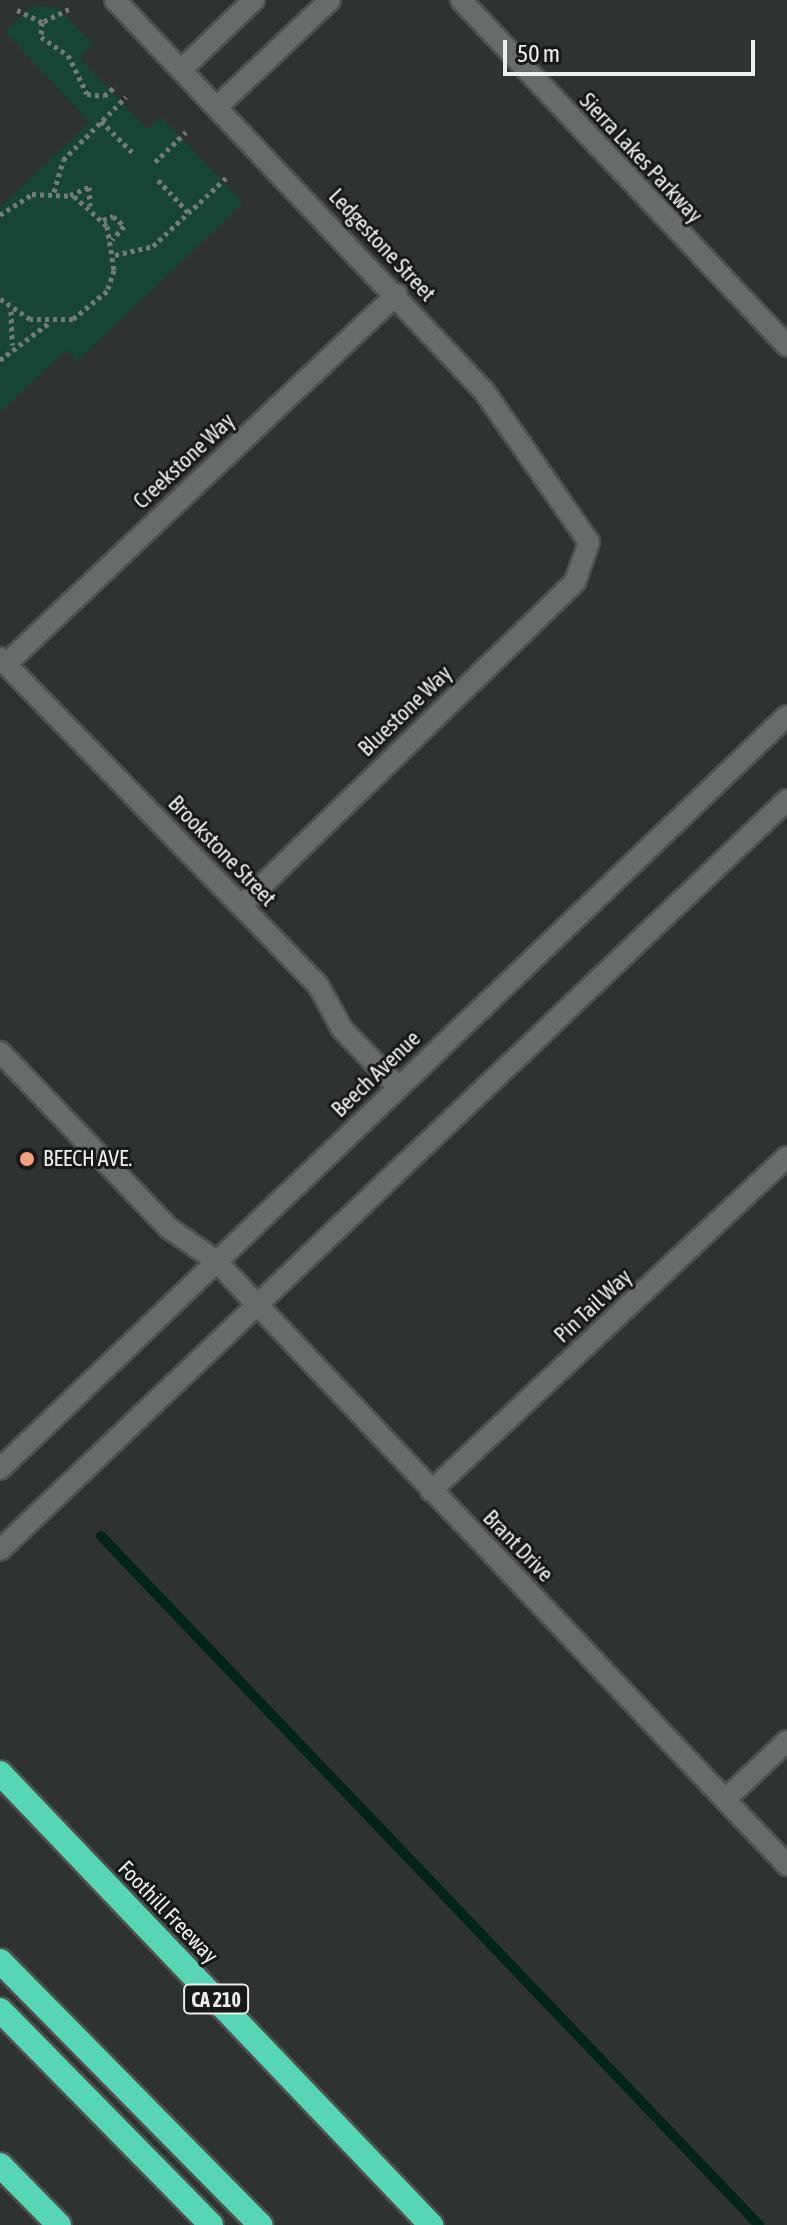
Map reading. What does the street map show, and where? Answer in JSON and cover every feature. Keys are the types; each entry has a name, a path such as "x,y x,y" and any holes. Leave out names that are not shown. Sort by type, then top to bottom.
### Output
{"highway":[{"name":"Foothill Freeway","path":"0,1773 431,2225"},
{"path":"0,1961 260,2225"},
{"path":"0,2010 211,2225"},
{"path":"0,2165 59,2225"}],"street":[{"name":"Ledgestone Street","path":"115,0 397,294 484,391 589,542"},
{"path":"182,69 254,0"},
{"path":"218,106 330,0"},
{"name":"Sierra Lakes Parkway","path":"461,0 787,346"},
{"name":"Creekstone Way","path":"3,661 397,294"},
{"name":"Bluestone Way","path":"241,906 575,582 589,542"},
{"name":"Brookstone Street","path":"3,661 318,985 342,1029 398,1087"},
{"name":"Beech Avenue","path":"0,1469 787,716"},
{"path":"4,1546 787,800"},
{"name":"Brant Drive","path":"0,1052 170,1229 215,1260 787,1865"},
{"name":"Pin Tail Way","path":"431,1491 787,1157"},
{"path":"726,1799 787,1741"}],"path":[{"path":"42,22 69,9"},
{"path":"17,10 42,22"},
{"path":"42,22 41,37 68,55 81,89 98,97 116,86"},
{"path":"54,192 63,160 126,97"},
{"path":"101,121 133,153"},
{"path":"155,162 186,132"},
{"path":"114,255 153,246 228,176"},
{"path":"158,180 189,213"},
{"path":"70,195 89,187 90,206"},
{"path":"0,215 32,194 54,192 70,195 90,206 103,220 112,240 114,255 107,291 92,308 50,323 12,345 0,360"},
{"path":"103,220 117,217 124,226 112,240"},
{"path":"0,299 11,311 50,323"},
{"path":"11,311 12,345"}],"green space":[{"path":"33,5 57,7 93,44 79,58 147,129 161,117 243,203 77,361 66,350 0,412 0,208 90,122 5,32"}],"waterway":[{"path":"101,1536 759,2225"}],"place":[{"name":"BEECH AVE.","path":"27,1159"}]}
